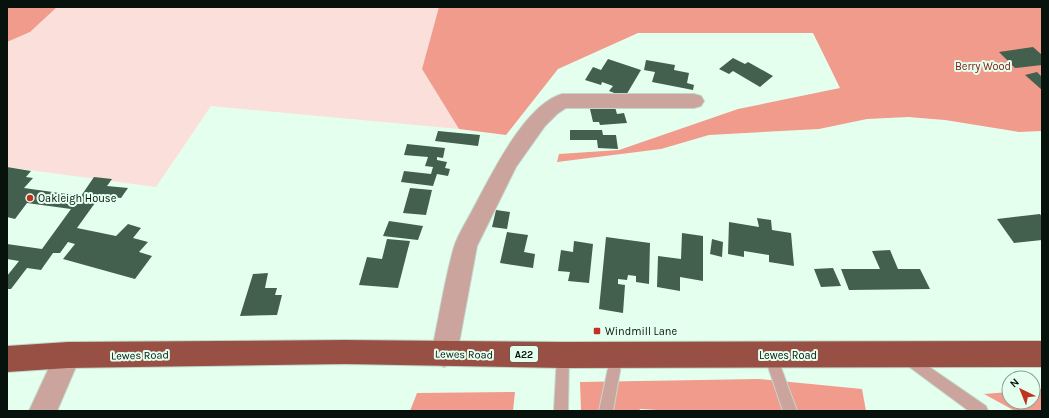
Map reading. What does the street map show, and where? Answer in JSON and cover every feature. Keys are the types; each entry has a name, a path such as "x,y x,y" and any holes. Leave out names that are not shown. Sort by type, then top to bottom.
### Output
{"highway":[{"name":"Lewes Road","path":"7,359 68,356 346,352 563,355 1042,354"}],"street":[{"path":"444,354 466,246 508,163 538,121 550,109 562,101 694,101"},
{"path":"44,411 68,356"}],"lane":[{"path":"606,411 617,354"},
{"path":"902,354 981,411"},
{"path":"561,411 563,355"},
{"path":"770,355 790,411"}],"shaded area":[{"path":"57,7 439,7 422,69 459,129 211,106 156,187 7,167 7,42 30,32"}],"green space":[{"path":"7,7 57,7 30,32 7,42"},
{"name":"Berry Wood","path":"439,7 1042,7 1042,131 1019,132 945,120 908,117 867,119 819,129 709,135 661,149 557,162 559,154 619,150 738,109 840,88 813,33 638,33 558,69 506,135 459,129 422,69"},
{"path":"759,379 862,389 866,411 676,411 640,409 639,411 581,411 580,382"},
{"path":"1041,389 1042,411 1013,410 1041,410"},
{"path":"515,392 513,411 410,411 417,393"},
{"path":"1001,393 1001,403 984,394"}],"building":[{"path":"1033,47 1042,55 1042,65 1015,68 999,52"},
{"path":"733,58 745,64 748,62 773,76 760,87 733,71 729,74 719,69"},
{"path":"608,59 641,70 625,97 609,91 613,86 602,82 601,85 585,80 593,67 601,70"},
{"path":"646,60 675,65 674,70 689,73 687,83 694,85 693,90 652,82 655,72 644,70"},
{"path":"1037,72 1042,77 1042,90 1025,75"},
{"path":"615,107 617,114 624,113 627,123 600,125 599,122 593,122 590,109"},
{"path":"570,130 602,130 603,135 616,135 618,149 598,148 597,140 570,140"},
{"path":"438,131 480,135 478,146 435,141"},
{"path":"407,144 445,148 443,158 437,157 437,160 447,162 445,168 450,169 448,176 437,174 433,186 401,182 404,171 431,174 433,167 425,166 428,157 404,155"},
{"path":"7,167 31,171 26,177 33,178 24,188 81,196 94,177 112,179 107,186 128,188 121,198 100,196 77,228 116,236 128,224 141,228 133,238 148,242 139,252 152,256 135,279 63,259 75,244 68,242 60,253 53,253 41,270 27,268 11,289 7,289 7,276 19,261 7,259 7,244 42,249 71,209 27,203 15,219 7,217"},
{"path":"410,188 432,190 426,215 403,213"},
{"path":"496,210 510,212 507,229 492,227"},
{"path":"1040,214 1042,217 1042,240 1014,243 997,219"},
{"path":"757,218 771,220 772,230 791,233 794,266 769,262 769,255 744,251 744,257 728,254 729,222 759,227"},
{"path":"389,221 423,226 418,240 383,236"},
{"path":"507,232 528,235 524,252 535,254 533,268 500,263"},
{"path":"682,233 703,236 703,281 680,277 680,291 657,287 658,256 681,259"},
{"path":"606,237 650,243 649,284 636,282 636,276 628,275 627,280 618,279 618,284 625,285 623,313 599,309"},
{"path":"387,239 410,241 398,288 359,285 367,257 382,259"},
{"path":"712,239 723,242 722,257 710,254"},
{"path":"574,241 593,244 589,283 568,281 570,272 558,271 561,250 573,252"},
{"path":"890,250 898,269 920,269 930,289 849,290 841,269 880,269 872,251"},
{"path":"833,268 841,286 821,287 814,269"},
{"path":"268,273 265,288 277,288 275,295 282,295 277,315 240,316 253,274"}],"place":[{"name":"Oakleigh House","path":"30,198"},
{"name":"Windmill Lane","path":"597,331"}]}
